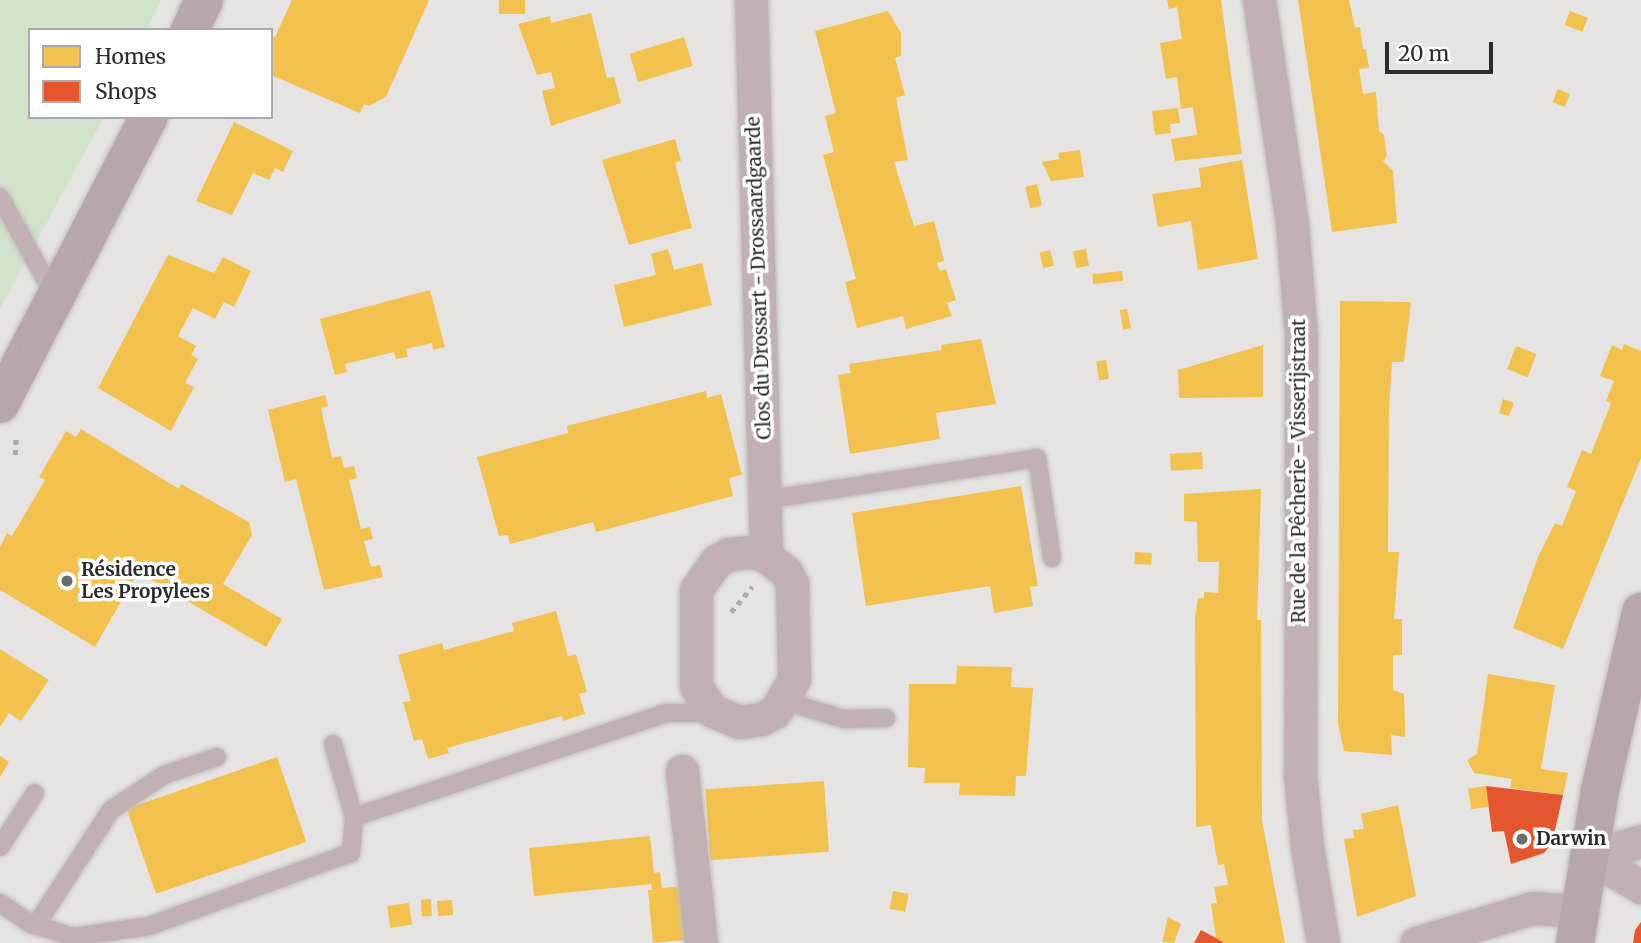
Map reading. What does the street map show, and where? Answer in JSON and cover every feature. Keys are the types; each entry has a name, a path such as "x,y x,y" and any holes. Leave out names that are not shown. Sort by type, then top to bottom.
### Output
{"street":[{"path":"191,28 204,0"},
{"name":"Clos du Drossart - Drossaardgaarde","path":"751,0 764,500 770,559"},
{"name":"Rue de la Pêcherie - Visserijstraat","path":"1259,0 1292,224 1301,337 1300,774 1307,847 1324,943"},
{"path":"0,404 57,300 148,119"},
{"path":"752,552 770,559 786,572 795,594 794,679 784,701 761,719 739,722 715,713 696,686 700,580 729,554 752,552"},
{"path":"1416,943 1533,908 1577,927 1626,662 1641,612"},
{"path":"682,771 701,943"},
{"path":"1589,856 1641,841"},
{"path":"1589,856 1641,887"}],"lane":[{"path":"0,197 57,300"},
{"path":"764,500 1037,458 1052,558"},
{"path":"784,701 844,719 886,718"},
{"path":"354,817 666,713 715,713"},
{"path":"0,903 36,925 74,937 149,926 351,853 354,817 333,744"},
{"path":"36,925 111,810 164,775 217,757"},
{"path":"0,847 35,793"}],"path":[{"path":"696,653 770,559"}],"green space":[{"path":"0,0 161,0 148,28 28,28 28,119 103,119 0,309"}],"building: Homes":[{"path":"292,0 429,0 386,97 369,106 364,104 360,113 273,76 275,37"},
{"path":"499,0 525,0 525,14 499,14"},
{"path":"1167,0 1221,0 1242,154 1175,161 1171,139 1197,135 1193,107 1181,109 1177,77 1166,79 1160,43 1182,39 1177,7 1169,9"},
{"path":"1298,0 1349,0 1355,28 1360,27 1369,68 1359,69 1363,94 1376,92 1379,131 1384,135 1387,156 1383,161 1393,171 1397,223 1332,232"},
{"path":"888,11 901,33 901,56 895,58 905,95 896,98 908,160 894,162 914,226 934,221 944,261 937,263 940,271 946,269 956,300 947,303 952,316 906,329 903,316 857,328 845,282 856,279 823,155 834,152 825,116 836,113 815,31"},
{"path":"1570,11 1588,18 1582,32 1565,25"},
{"path":"591,13 607,78 614,77 621,103 551,126 542,91 555,88 551,72 537,75 518,24 550,16 551,23"},
{"path":"684,37 693,66 638,82 629,54"},
{"path":"1558,89 1570,94 1564,107 1553,102"},
{"path":"1178,108 1180,123 1170,124 1171,133 1155,135 1152,111"},
{"path":"234,122 293,151 283,172 275,168 269,180 253,173 232,215 196,201"},
{"path":"675,139 681,161 675,163 692,228 629,245 602,160"},
{"path":"1080,150 1084,177 1051,181 1042,162 1059,159 1058,153"},
{"path":"1242,160 1258,259 1198,270 1191,221 1158,227 1152,194 1201,187 1199,168"},
{"path":"1037,184 1042,205 1030,208 1025,187"},
{"path":"668,249 674,270 702,263 712,305 624,327 614,285 656,275 651,254"},
{"path":"1086,249 1089,266 1076,268 1073,251"},
{"path":"1050,250 1054,265 1044,268 1039,253"},
{"path":"168,255 214,273 223,257 251,271 234,307 224,302 215,319 193,308 178,336 196,346 191,355 198,359 185,383 194,387 171,431 98,388"},
{"path":"1122,271 1123,281 1093,284 1092,274"},
{"path":"430,290 445,347 433,350 432,343 406,349 408,357 396,359 394,352 345,364 347,372 335,375 320,319"},
{"path":"1340,301 1411,302 1404,362 1392,362 1389,410 1388,552 1399,552 1394,619 1402,619 1402,655 1393,655 1393,690 1404,694 1405,725 1405,737 1391,735 1392,755 1344,751 1338,724"},
{"path":"1127,309 1131,328 1123,330 1120,310"},
{"path":"981,339 996,404 936,413 940,439 850,454 838,375 851,373 849,364 942,350 941,345"},
{"path":"1624,344 1641,351 1641,458 1563,649 1513,628 1538,557 1555,523 1562,526 1576,491 1567,487 1582,450 1591,454 1611,403 1606,401 1614,381 1600,376 1612,345 1622,350"},
{"path":"1263,345 1263,397 1179,398 1178,370"},
{"path":"1516,346 1537,354 1528,377 1507,369"},
{"path":"1106,360 1109,379 1099,380 1096,362"},
{"path":"706,391 707,398 721,394 742,475 729,478 733,496 596,532 593,522 510,544 508,535 499,536 477,457 568,433 567,426"},
{"path":"325,395 328,406 321,408 332,458 341,456 344,468 354,466 357,478 349,480 361,529 370,527 373,539 364,541 371,567 380,565 383,577 324,590 296,479 285,482 268,410"},
{"path":"1503,399 1514,403 1509,416 1499,413"},
{"path":"81,429 179,489 181,484 249,522 252,535 223,584 282,619 266,647 138,572 95,647 0,590 0,547 7,533 12,536 45,480 39,477 66,431 76,437"},
{"path":"1202,452 1203,469 1171,471 1170,454"},
{"path":"1021,486 1038,586 1030,587 1033,606 994,613 990,586 866,606 852,513"},
{"path":"1261,489 1257,620 1261,620 1262,820 1285,943 1224,943 1216,938 1211,904 1217,903 1214,887 1228,885 1224,864 1218,865 1211,825 1196,827 1195,618 1198,598 1204,598 1204,592 1218,593 1219,562 1198,562 1197,522 1184,521 1184,494"},
{"path":"1135,552 1152,553 1151,565 1134,564"},
{"path":"556,611 568,656 576,654 587,692 579,694 585,714 563,721 562,716 447,748 449,753 428,759 422,739 414,741 403,702 411,701 398,655 442,643 444,650 514,631 512,623"},
{"path":"0,649 49,680 21,721 9,713 0,727"},
{"path":"957,666 1012,667 1011,687 1033,688 1026,776 1016,776 1015,796 959,795 960,783 924,783 925,768 908,767 909,684 956,684"},
{"path":"1488,674 1555,685 1541,769 1568,773 1563,795 1510,788 1512,779 1474,773 1467,760 1477,754"},
{"path":"0,756 9,762 0,777"},
{"path":"277,757 306,842 156,894 127,809"},
{"path":"824,781 829,852 710,860 705,789"},
{"path":"1486,786 1489,807 1471,809 1468,789"},
{"path":"1398,805 1416,896 1357,917 1344,839 1354,838 1353,830 1364,829 1361,814"},
{"path":"650,836 654,873 660,872 662,888 682,886 687,940 653,943 648,890 652,890 651,884 534,896 529,848"},
{"path":"893,891 909,894 905,912 890,909"},
{"path":"431,899 432,916 422,917 421,900"},
{"path":"452,900 453,915 438,916 437,901"},
{"path":"409,903 412,925 390,928 387,906"},
{"path":"1168,917 1181,924 1174,943 1162,942"}],"building: Shops":[{"path":"1486,786 1563,795 1552,843 1544,853 1511,864 1504,831 1492,832"},
{"path":"1641,922 1641,943 1633,943 1635,930"},
{"path":"1201,930 1216,938 1224,943 1194,943"}],"tram line":[{"path":"182,28 195,0"},
{"path":"200,28 213,0"},
{"path":"0,387 139,119"},
{"path":"0,422 157,119"}],"place":[{"name":"Résidence Les Propylees","path":"67,581"},
{"name":"Darwin","path":"1522,839"}]}
